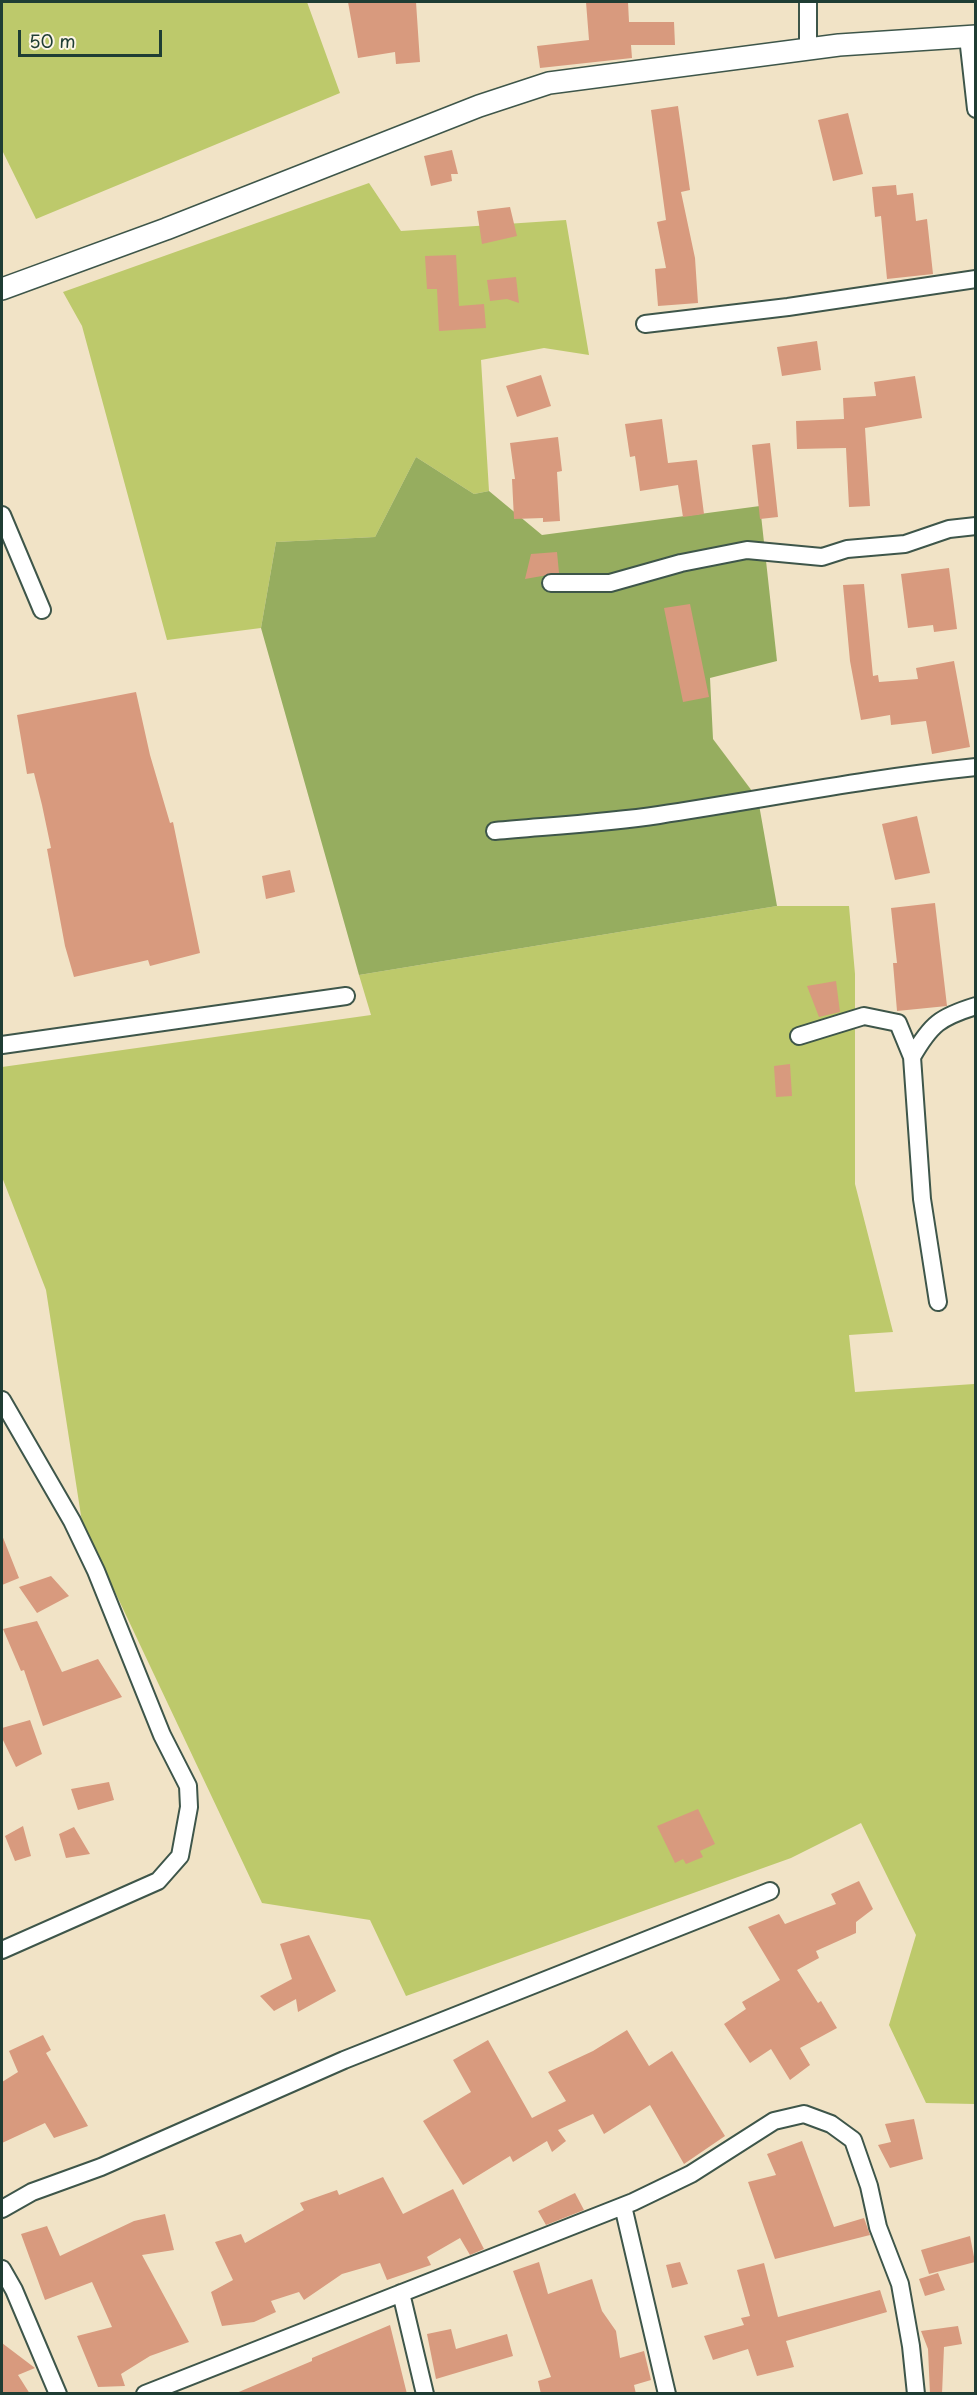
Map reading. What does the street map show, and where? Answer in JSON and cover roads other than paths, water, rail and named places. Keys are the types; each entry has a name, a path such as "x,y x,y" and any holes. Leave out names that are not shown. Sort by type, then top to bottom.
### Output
{"street":[{"path":"808,2 808,50"},
{"path":"2,289 166,229 479,106 549,83 808,50 971,36 975,109"},
{"path":"645,324 788,308 975,279"},
{"path":"2,515 42,610"},
{"path":"551,583 610,583 681,563 747,550 822,557 847,549 905,544 949,529 975,526"},
{"path":"495,831 656,815 795,794 888,776 975,767"},
{"path":"2,1045 346,996"},
{"path":"912,1057 923,1037 946,1015 975,1006"},
{"path":"799,1036 864,1016 898,1023 912,1057 922,1199 938,1302"},
{"path":"2,1400 72,1521 91,1561 162,1735 189,1786 189,1807 180,1857 159,1881 2,1950"},
{"path":"2,2209 32,2192 101,2167 344,2060 770,1891"},
{"path":"145,2394 622,2206 691,2174 774,2121 804,2114 831,2124 853,2140 869,2186 878,2227 900,2284 911,2346 916,2394"},
{"path":"622,2206 667,2394"},
{"path":"2,2269 14,2290 58,2394"},
{"path":"401,2293 425,2394"}]}
